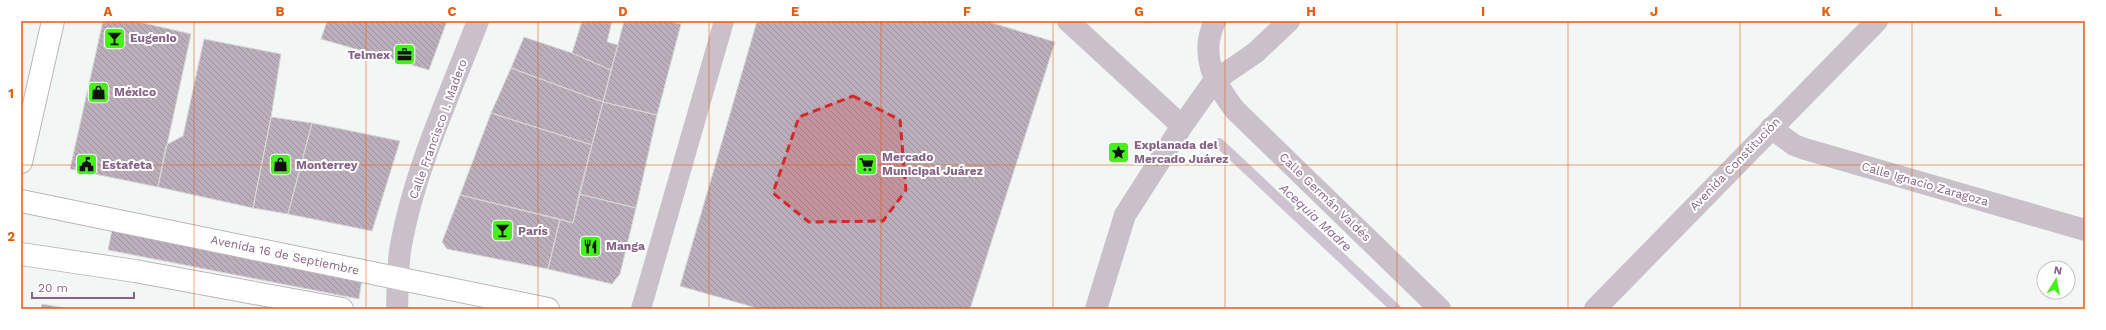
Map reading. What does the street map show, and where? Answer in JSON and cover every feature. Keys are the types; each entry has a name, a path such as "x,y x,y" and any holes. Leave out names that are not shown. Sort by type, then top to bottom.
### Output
{"main road":[{"path":"21,162 53,21"},
{"name":"Avenida 16 de Septiembre","path":"21,201 548,309"},
{"path":"21,254 135,271 342,309"}],"street":[{"name":"Calle Francisco I. Madero","path":"398,309 401,245 414,193 478,21"},
{"path":"1068,21 1182,126"},
{"path":"1214,81 1208,52 1215,21"},
{"path":"1096,309 1125,215 1182,126 1214,81 1255,53 1289,21"},
{"name":"Avenida Constitución","path":"1595,309 1770,128 1877,21"},
{"name":"Calle Germán Valdés","path":"1214,81 1235,110 1440,309"},
{"name":"Calle Ignacio Zaragoza","path":"1770,128 1794,144 1805,149 2085,230"}],"lane":[{"path":"641,309 724,21"}],"highlighted area":[{"path":"853,96 900,120 906,190 883,221 809,222 773,193 799,117"}],"building":[{"path":"103,21 135,21 191,34 158,187 70,169"},
{"name":"Telmex","path":"327,21 447,21 429,70 321,39"},
{"path":"582,21 612,21 607,42 618,45 611,70 572,53"},
{"path":"624,21 668,21 681,24 657,115 603,102"},
{"name":"Mercado Municipal Juárez","path":"757,21 986,21 1055,42 970,309 760,309 680,286"},
{"path":"1143,21 1167,21 1145,23"},
{"path":"524,37 572,53 611,70 603,102 511,68"},
{"path":"204,39 281,54 271,117 253,208 158,187 166,145 183,136"},
{"path":"511,68 603,102 592,145 491,113"},
{"path":"603,102 657,115 636,208 579,194"},
{"path":"491,113 592,145 573,223 460,195"},
{"name":"Monterrey","path":"271,117 312,123 288,214 253,208"},
{"path":"312,123 400,141 372,231 288,214"},
{"name":"Manga","path":"579,194 636,208 620,274 612,284 548,269 560,219 573,223"},
{"name":"París","path":"460,195 560,219 548,269 447,249 442,242"},
{"path":"112,230 362,279 359,299 108,250"},
{"path":"42,304 70,309 41,309"}],"waterway":[{"name":"Acequia Madre","path":"1219,143 1396,309"}],"place":[{"name":"Eugenio","path":"115,38"},
{"name":"Telmex","path":"405,55"},
{"name":"México","path":"99,92"},
{"name":"Explanada del Mercado Juárez","path":"1119,152"},
{"name":"Mercado Municipal Juárez","path":"866,164"},
{"name":"Estafeta","path":"86,165"},
{"name":"Monterrey","path":"281,165"},
{"name":"París","path":"502,231"},
{"name":"Manga","path":"590,246"}]}
